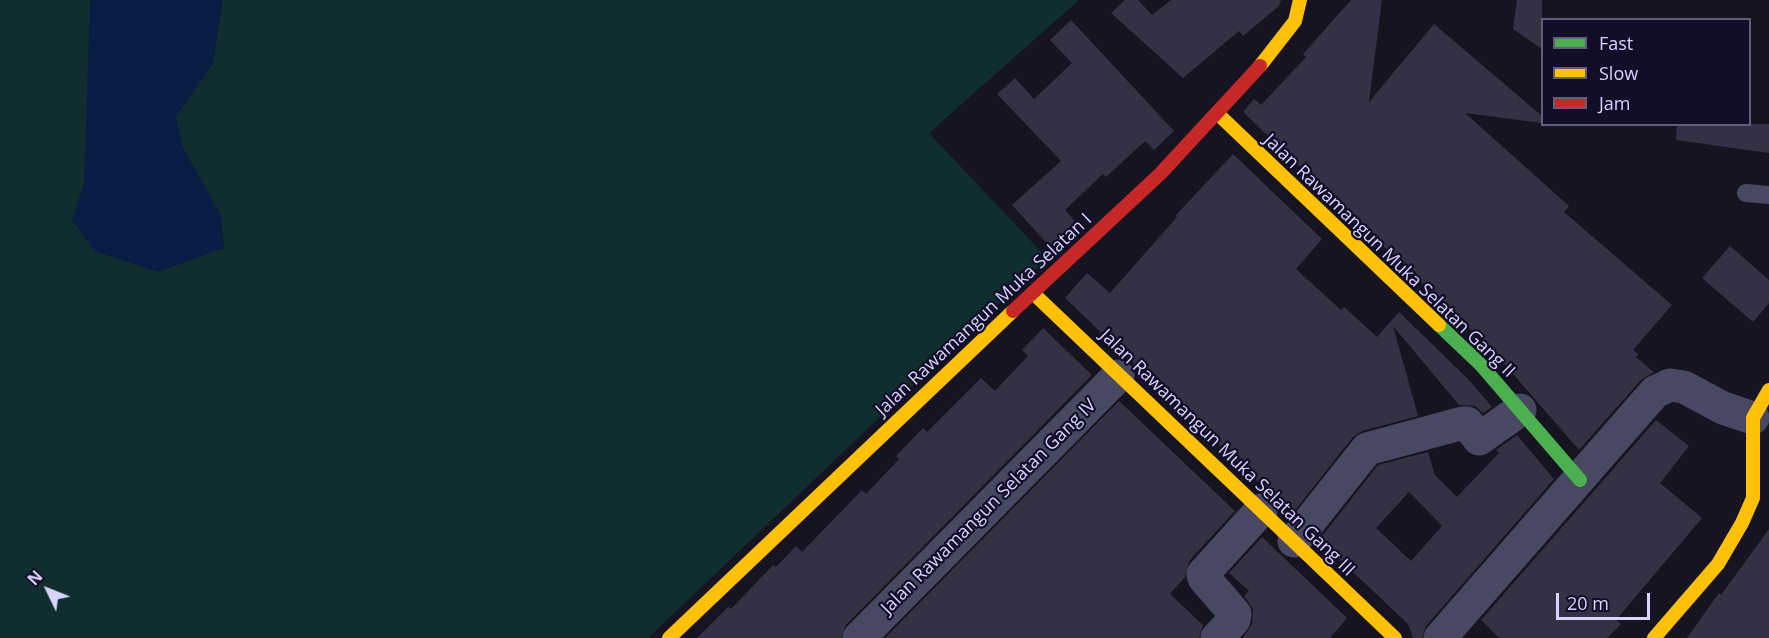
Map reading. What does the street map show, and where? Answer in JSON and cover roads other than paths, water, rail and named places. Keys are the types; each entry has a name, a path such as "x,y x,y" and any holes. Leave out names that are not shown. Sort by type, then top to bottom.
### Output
{"street":[{"name":"Jalan Rawamangun Muka Selatan I","path":"669,638 842,471 1035,294 1160,174 1218,114 1287,33 1295,21 1300,0"},
{"name":"Jalan Rawamangun Muka Selatan Gang II","path":"1218,114 1481,365 1580,480"},
{"name":"Jalan Rawamangun Muka Selatan Gang III","path":"1035,294 1118,376 1395,638"},
{"name":"Jalan Rawamangun Selatan Gang IV","path":"859,638 1118,376"},
{"path":"1440,638 1655,392 1670,385 1684,387 1723,408 1753,418"},
{"path":"1654,638 1718,564 1733,541 1753,498 1753,418 1769,390"},
{"path":"1294,541 1367,449 1463,423 1467,423 1479,439 1520,410"},
{"path":"1216,638 1234,620 1235,614 1203,574 1260,510"}],"lane":[{"path":"1746,194 1769,195"}],"water":[{"path":"90,0 223,0 213,64 176,116 182,146 221,215 224,248 158,272 94,251 72,220 84,183"}]}
